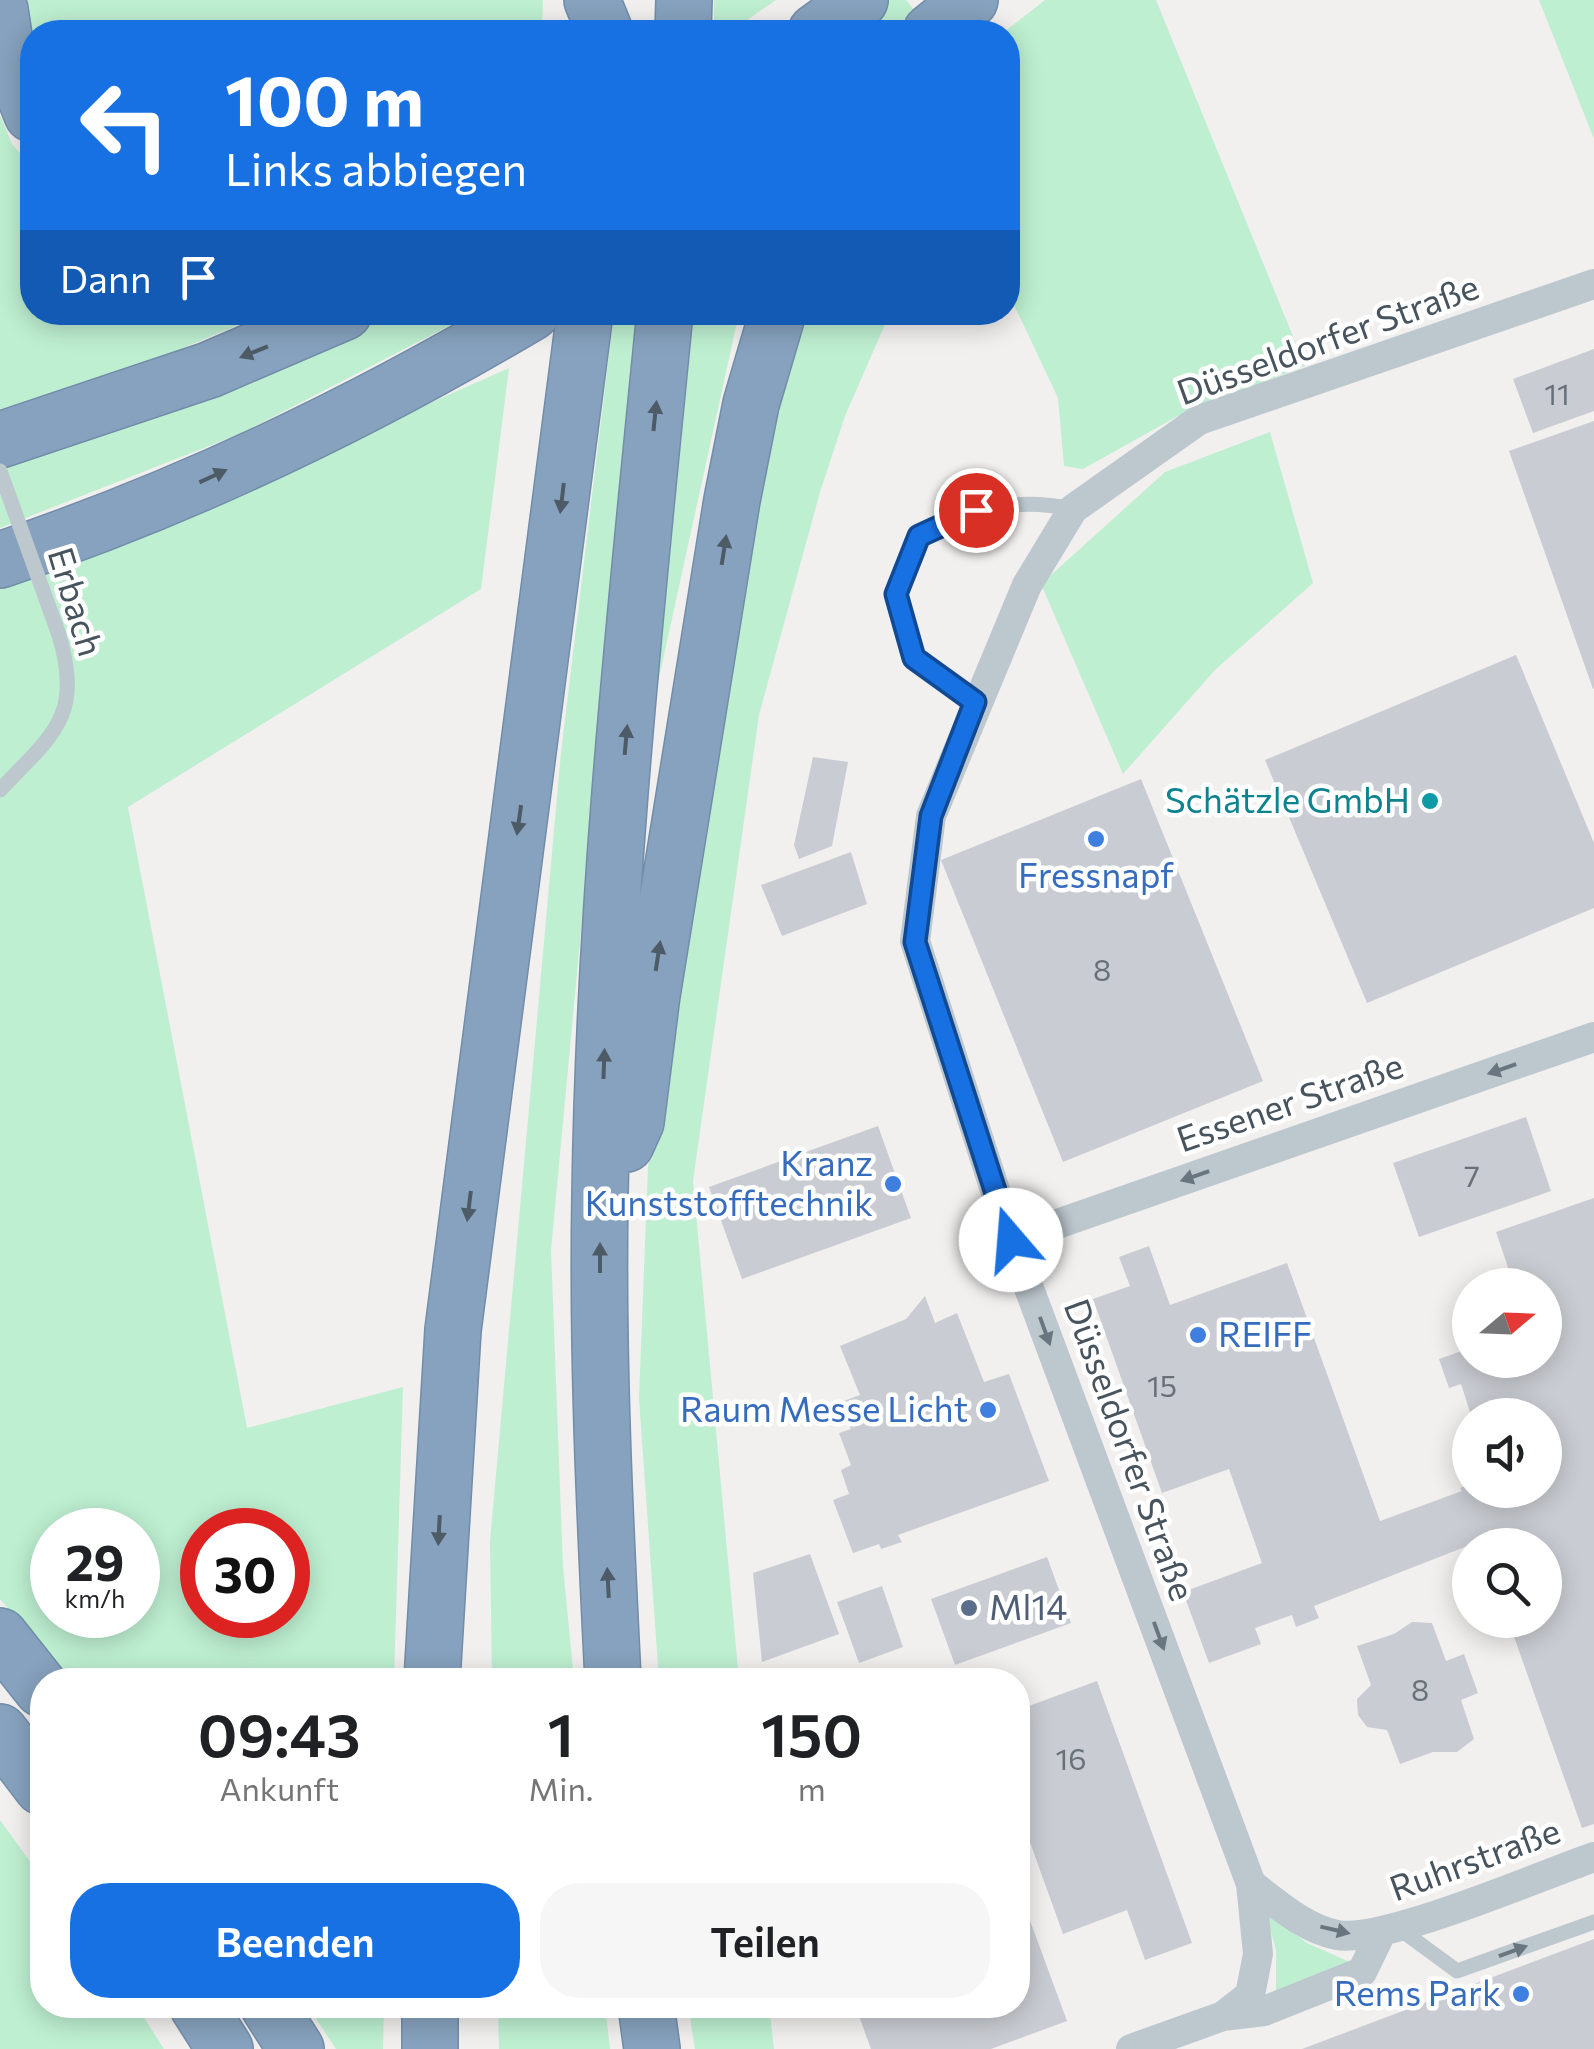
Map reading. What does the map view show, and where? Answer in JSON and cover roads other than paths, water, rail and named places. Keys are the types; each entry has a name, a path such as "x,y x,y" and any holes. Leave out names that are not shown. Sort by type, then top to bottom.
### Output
{"highway":[{"path":"832,20 860,0"},
{"path":"946,20 970,0"},
{"path":"0,10 6,49 20,84"},
{"path":"0,440 209,370 314,325"},
{"path":"0,560 123,515 280,446 369,403 509,325"},
{"path":"433,1668 453,1330 584,325"},
{"path":"612,1668 602,1435 600,1196 616,855 664,325"},
{"path":"600,1196 636,1122 652,995 732,500 751,404 774,325"},
{"path":"0,1636 30,1673"},
{"path":"0,1732 30,1771"},
{"path":"205,2018 225,2049"},
{"path":"276,2018 296,2049"},
{"path":"430,2018 430,2049"},
{"path":"648,2018 652,2049"}],"street":[{"name":"Düsseldorfer Straße","path":"1251,1884 1011,1240 915,942 931,816 975,702 1027,585 1073,509 1199,420 1594,284"},
{"name":"Essener Straße","path":"1011,1240 1594,1037"},
{"name":"Ruhrstraße","path":"1251,1884 1292,1915 1337,1935 1389,1930 1594,1857"},
{"path":"1223,2016 1250,1995 1258,1954 1251,1884"},
{"name":"Ruhrstraße","path":"1131,2049 1223,2016 1264,2011 1362,1972 1389,1930"}],"lane":[{"name":"Erbach","path":"0,471 70,672 59,726 0,790"},
{"path":"975,702 914,658 896,594 919,536 992,507 1024,501 1073,509"},
{"path":"1389,1930 1457,1971 1594,1922"}],"place":[{"name":"Schätzle GmbH","path":"1430,801"},
{"name":"Fressnapf","path":"1096,839"},
{"name":"Kranz Kunststofftechnik","path":"893,1184"},
{"name":"REIFF","path":"1198,1335"},
{"name":"Raum Messe Licht","path":"988,1410"},
{"name":"Ml14","path":"969,1608"},
{"name":"Rems Park","path":"1521,1994"}]}
